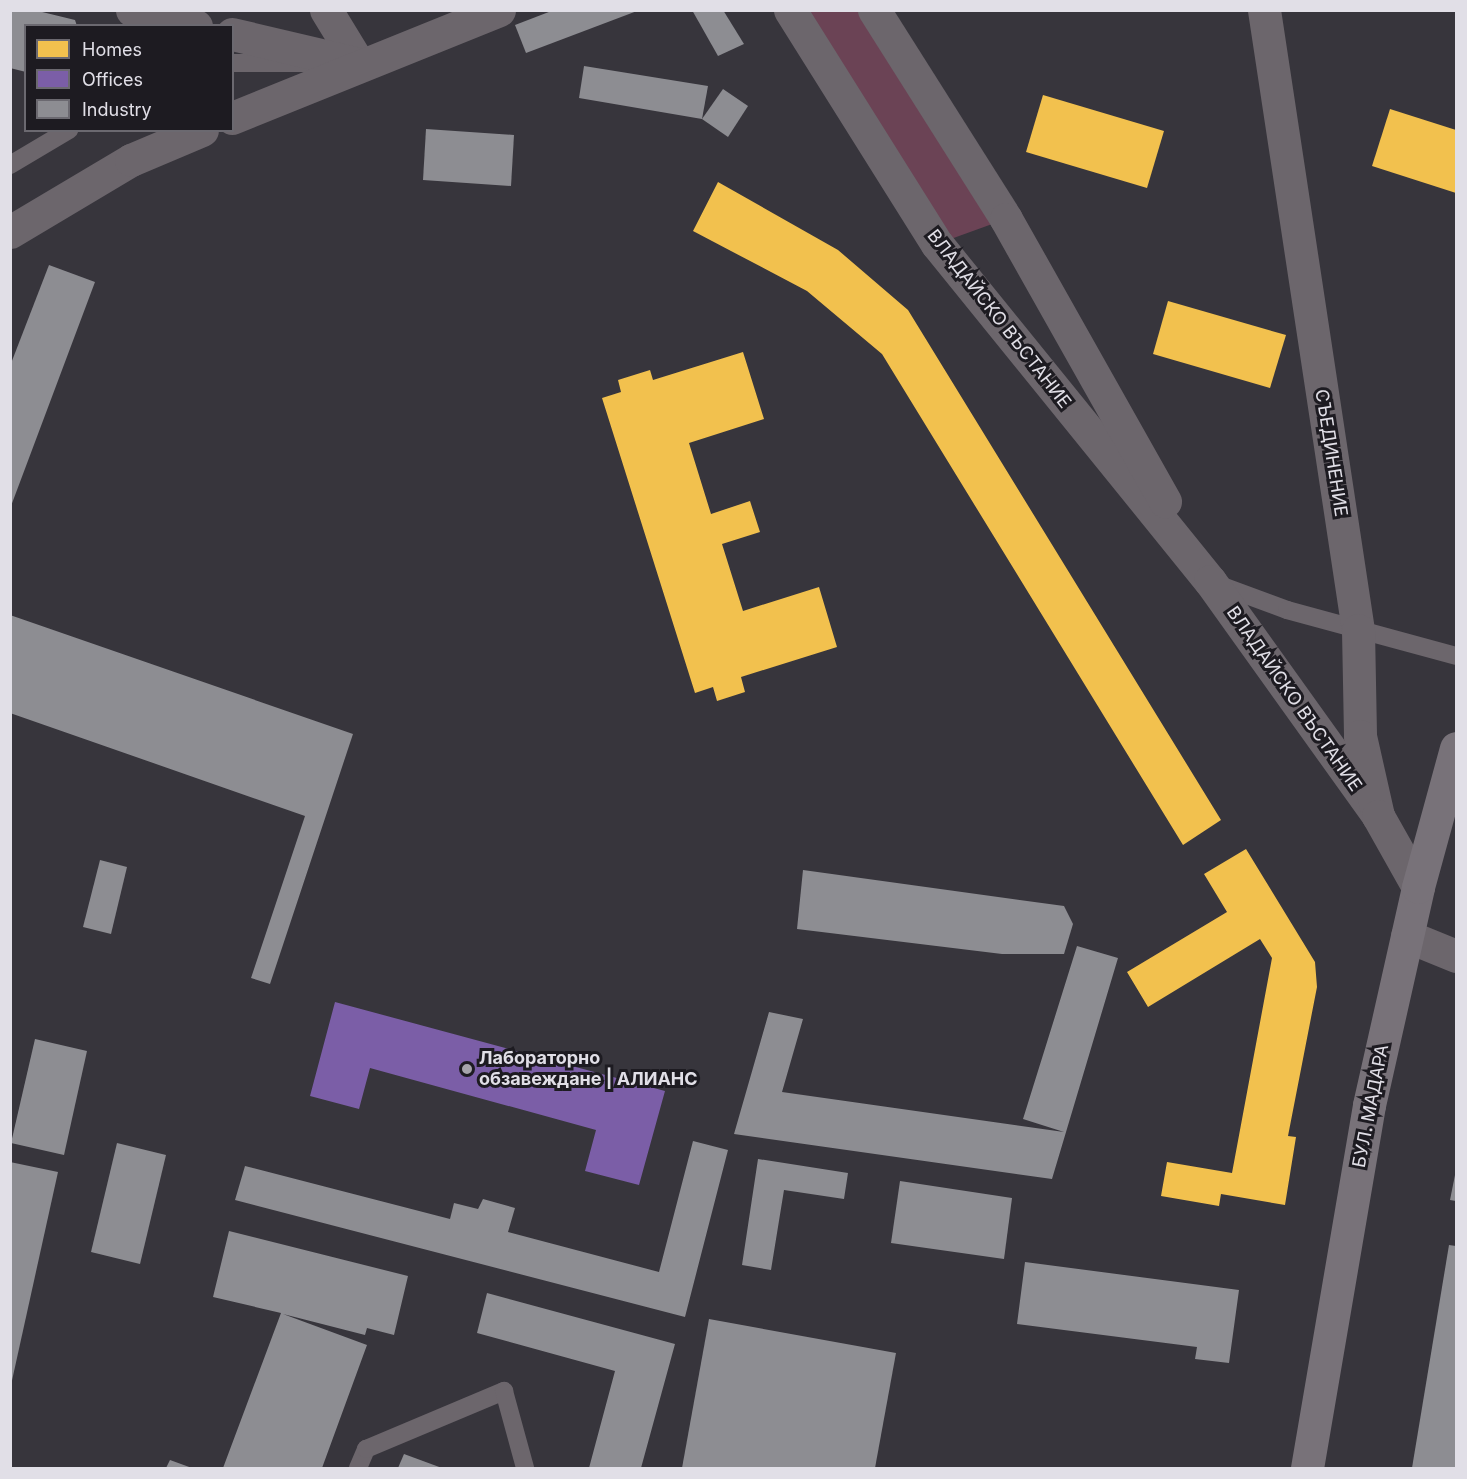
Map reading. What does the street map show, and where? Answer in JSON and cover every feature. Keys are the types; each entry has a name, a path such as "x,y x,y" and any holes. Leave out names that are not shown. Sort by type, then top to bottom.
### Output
{"main road":[{"name":"БУЛ. МАДАРА","path":"1307,1468 1370,1106 1418,886 1456,748"}],"street":[{"path":"132,10 188,24"},
{"path":"326,10 359,64"},
{"path":"234,117 359,64 499,10"},
{"name":"ВЛАДАЙСКО ВЪСТАНИЕ","path":"790,10 937,244 1210,581 1378,816"},
{"name":"ВЛАДАЙСКО ВЪСТАНИЕ","path":"874,10 1006,219 1210,581"},
{"name":"СЪЕДИНЕНИЕ","path":"1264,10 1358,630 1360,736 1378,816 1418,886"},
{"path":"234,34 359,64"},
{"path":"10,232 132,160 197,132"},
{"path":"1407,936 1456,956"}],"lane":[{"path":"234,63 359,64"},
{"path":"10,165 66,132"},
{"path":"1210,581 1287,610 1456,656"},
{"path":"358,1468 366,1449 504,1391 525,1468"}],"shaded area":[{"path":"790,11 874,11 1006,219 937,244"}],"building: Homes":[{"path":"1043,95 1164,131 1147,188 1026,152"},
{"path":"1390,109 1456,130 1456,193 1372,166"},
{"path":"718,182 838,250 908,310 1221,820 1183,845 882,354 807,291 693,231"},
{"path":"1168,301 1286,335 1270,388 1153,354"},
{"path":"743,352 764,419 689,443 711,514 750,501 760,532 722,544 743,611 819,587 837,647 741,677 745,692 717,701 713,687 695,693 602,398 621,392 618,380 650,370 653,380"},
{"path":"1246,849 1315,962 1317,987 1288,1136 1296,1137 1285,1205 1221,1194 1219,1206 1161,1196 1167,1162 1232,1173 1272,958 1260,939 1148,1007 1127,972 1227,912 1204,874"}],"building: Offices":[{"path":"335,1002 665,1091 639,1185 585,1171 596,1130 370,1068 359,1109 310,1096"}],"building: Industry":[{"path":"10,10 34,10 75,20 76,24 24,24 24,72 10,68"},
{"path":"554,10 637,11 526,53 515,25"},
{"path":"692,10 723,10 744,44 718,56"},
{"path":"584,66 708,86 702,119 579,98"},
{"path":"723,89 748,106 728,137 702,119"},
{"path":"426,129 514,135 511,186 423,180"},
{"path":"49,265 95,282 11,506 10,366"},
{"path":"10,615 353,734 270,984 251,978 305,816 10,713"},
{"path":"100,860 127,867 111,934 83,927"},
{"path":"803,870 1064,906 1073,924 1064,954 1002,954 797,929"},
{"path":"1077,946 1118,958 1052,1179 734,1134 769,1012 803,1019 782,1092 1064,1132 1023,1119"},
{"path":"35,1039 87,1051 64,1155 11,1143"},
{"path":"693,1141 728,1150 685,1317 235,1200 245,1166 450,1219 454,1203 478,1209 483,1199 515,1208 508,1232 659,1272"},
{"path":"117,1143 166,1155 140,1264 91,1252"},
{"path":"758,1159 848,1173 844,1199 784,1190 771,1270 742,1265"},
{"path":"10,1162 58,1172 11,1385 10,1385"},
{"path":"1456,1170 1456,1201 1450,1200"},
{"path":"900,1181 1012,1198 1004,1259 891,1243"},
{"path":"229,1231 408,1276 394,1335 367,1328 365,1335 283,1314 367,1345 322,1468 223,1468 281,1313 213,1297"},
{"path":"1449,1245 1456,1246 1456,1468 1412,1468"},
{"path":"1025,1262 1239,1290 1229,1363 1195,1359 1197,1347 1017,1324"},
{"path":"487,1293 675,1344 641,1468 589,1468 615,1371 477,1333"},
{"path":"709,1319 896,1353 875,1468 682,1468"},
{"path":"404,1454 442,1468 398,1468"},
{"path":"170,1460 192,1468 166,1468"}],"place":[{"name":"Лабораторно обзавеждане | АЛИАНС","path":"467,1069"}]}
